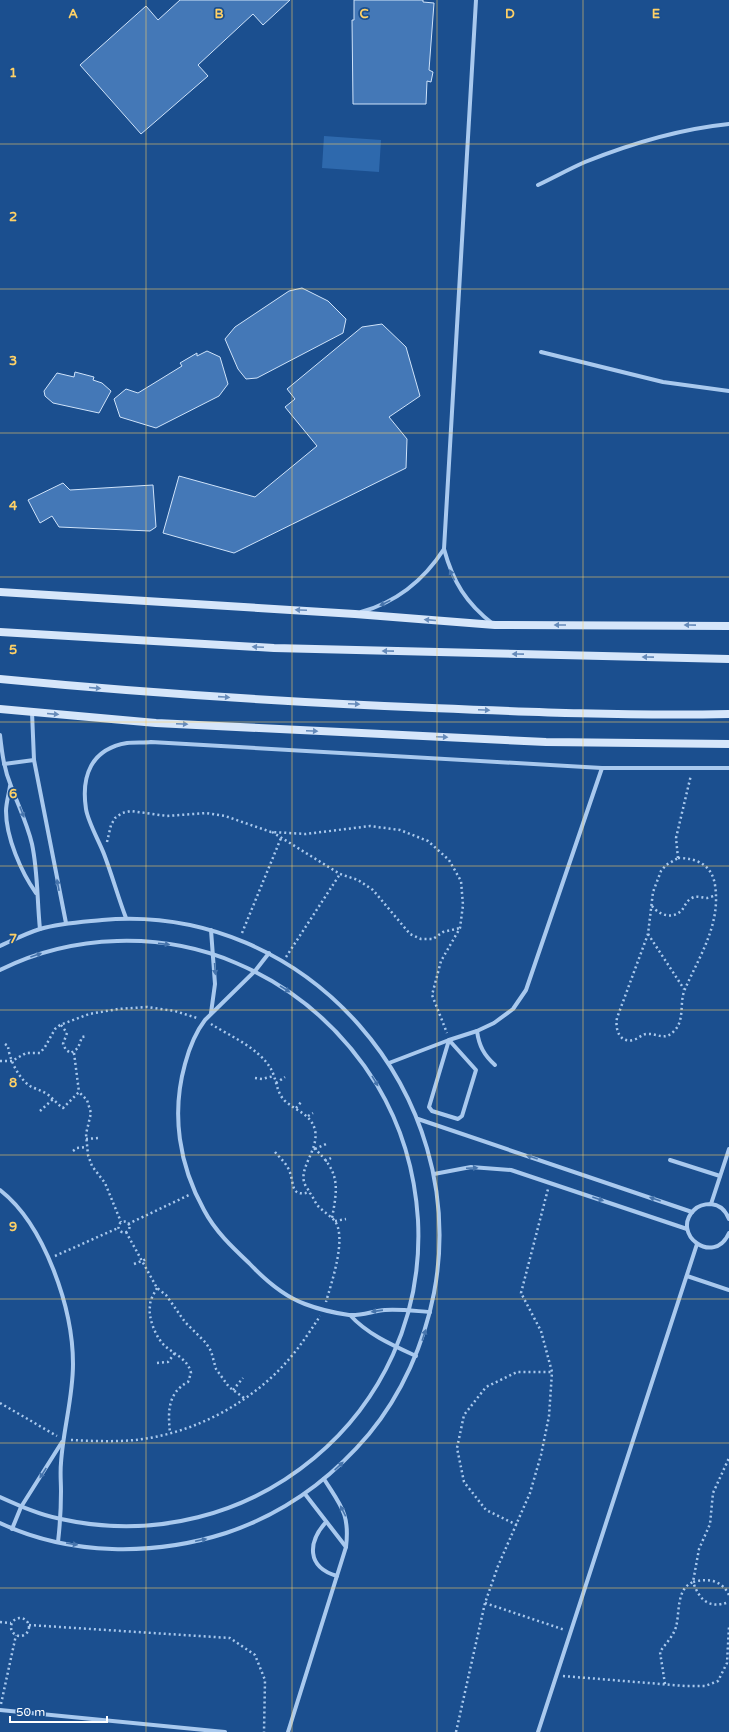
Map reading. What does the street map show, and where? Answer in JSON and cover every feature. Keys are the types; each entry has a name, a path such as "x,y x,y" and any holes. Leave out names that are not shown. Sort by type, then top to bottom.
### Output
{"street":[{"path":"476,0 444,549 449,567 467,600 480,614 495,625"},
{"path":"538,185 584,163 629,146 676,134 729,124"},
{"path":"541,352 662,382 729,391"},
{"path":"356,614 377,607 401,594 426,574 444,549"},
{"path":"0,592 356,614 495,625 729,626"},
{"path":"0,632 274,648 729,659"},
{"path":"0,679 104,689 304,702 532,712 729,714"},
{"path":"0,709 156,723 546,742 729,744"},
{"path":"32,712 34,760 66,923"},
{"path":"0,735 4,764 10,786 23,814 32,843 36,873 36,893 40,929"},
{"path":"126,918 104,855 86,810 86,780 89,769 97,756 112,748 127,743 159,743 602,768 729,768"},
{"path":"4,764 34,760"},
{"path":"389,1063 477,1031 494,1023 513,1009 526,990 602,768"},
{"path":"10,786 6,810 10,835 16,858 26,879 36,893"},
{"path":"0,946 40,929 66,923 126,918 155,919 183,923 211,930 239,940 283,961 314,982 342,1006 367,1033 389,1063 405,1090 418,1118 434,1174 439,1209 440,1243 437,1278 430,1312 416,1356 399,1391 377,1423 352,1453 305,1494 274,1513 241,1528 184,1544 134,1549 97,1548 58,1542 0,1523"},
{"path":"211,930 215,984 211,1014"},
{"path":"0,970 45,952 78,945 111,941 145,941 213,953 255,971 288,990 317,1012 343,1038 366,1067 385,1098 400,1131 410,1166 417,1202 418,1238 416,1275 409,1310 396,1347 380,1381 359,1412 340,1434 307,1465 276,1486 242,1503 208,1516 171,1524 134,1527 96,1525 60,1519 21,1507 0,1497"},
{"path":"269,953 255,971 205,1020 199,1028 188,1053 181,1080 178,1107 178,1134 183,1161 195,1192 204,1212 220,1234 263,1278 284,1294 304,1304 350,1315 385,1310 430,1312"},
{"path":"477,1031 479,1044 485,1055 495,1065"},
{"path":"449,1040 476,1070 462,1116 458,1119 432,1111 429,1107 449,1040"},
{"path":"418,1118 692,1212"},
{"path":"710,1204 729,1149"},
{"path":"670,1160 720,1176"},
{"path":"434,1174 471,1167 511,1170 687,1229"},
{"path":"0,1190 8,1196 27,1220 49,1259 56,1274 65,1304 71,1334 73,1364 71,1395 61,1465 58,1542"},
{"path":"729,1219 723,1210 710,1204 699,1207 692,1212 688,1220 687,1229 691,1238 698,1244 711,1247 724,1241 729,1233"},
{"path":"724,1241 729,1243"},
{"path":"538,1732 698,1244"},
{"path":"687,1276 729,1290"},
{"path":"350,1315 359,1325 396,1347 416,1356"},
{"path":"12,1528 21,1507 64,1440"},
{"path":"288,1732 346,1547 348,1531 346,1518 324,1479"},
{"path":"305,1494 346,1547"},
{"path":"326,1522 317,1534 314,1541 313,1552 317,1564 322,1569 337,1576"},
{"path":"0,1710 225,1732"}],"path":[{"path":"678,858 676,838 686,793 694,768"},
{"path":"104,855 111,825 115,818 122,813 130,811 167,816 206,813 239,820 271,832 340,874 358,880 373,890 410,934 421,940 433,939 443,932 460,928"},
{"path":"271,832 306,834 370,826 400,830 428,841 449,860 461,881 464,905 460,928 441,960 432,995 449,1040"},
{"path":"239,940 281,838"},
{"path":"678,858 688,858 705,864 711,872 716,895 715,916 707,942 684,990 682,1014 675,1031 665,1037 648,1034 632,1040 625,1039 619,1035 616,1026 617,1018 648,934 653,892 661,871 666,865 678,858"},
{"path":"283,961 340,874"},
{"path":"652,906 662,915 670,916 682,910 691,898 699,896 707,898 716,895"},
{"path":"648,934 684,990"},
{"path":"0,1061 12,1061 26,1053 40,1053 46,1047 55,1029 61,1025 89,1014 118,1009 147,1008 175,1011 205,1020 255,1051 271,1069 279,1094 285,1101 308,1116 315,1128 316,1138 315,1149 304,1171 304,1183 317,1205 335,1221 338,1230 339,1245 337,1265 324,1309 290,1359 264,1384 244,1399 204,1422 170,1433 135,1440 64,1440 0,1403"},
{"path":"61,1025 67,1034 64,1040 65,1048 68,1052 74,1052 78,1048 82,1037 87,1036"},
{"path":"5,1044 8,1046 8,1052 12,1061 26,1083 48,1094 63,1108 79,1092"},
{"path":"49,1259 118,1228 121,1222 105,1183 92,1166 86,1147 88,1123 91,1113 87,1100 79,1092 74,1052"},
{"path":"255,1078 262,1079 274,1076"},
{"path":"276,1083 285,1077"},
{"path":"40,1111 53,1099"},
{"path":"296,1108 302,1101"},
{"path":"308,1116 313,1113"},
{"path":"86,1139 98,1138"},
{"path":"315,1149 326,1144"},
{"path":"73,1151 82,1146 86,1147"},
{"path":"315,1149 325,1161 336,1179 332,1218"},
{"path":"275,1152 289,1170 292,1186 295,1191 300,1194 310,1192"},
{"path":"325,1161 331,1158"},
{"path":"456,1732 485,1603 498,1566 530,1493 541,1455 549,1416 552,1372 541,1331 521,1293 550,1183"},
{"path":"121,1222 126,1222 128,1224 195,1192"},
{"path":"335,1221 346,1219"},
{"path":"126,1232 129,1228 128,1224"},
{"path":"118,1228 122,1232 126,1232 157,1288 166,1295 185,1322 206,1342 221,1377 244,1399"},
{"path":"134,1264 147,1259"},
{"path":"157,1288 152,1296 150,1306 150,1315 154,1326 164,1346 187,1363 191,1373 188,1382 177,1391 169,1406 170,1433"},
{"path":"157,1363 168,1362 175,1353"},
{"path":"517,1525 486,1510 464,1482 457,1448 464,1415 486,1387 517,1372 552,1372"},
{"path":"233,1390 242,1378"},
{"path":"729,1458 713,1493 710,1524 699,1549 693,1582 698,1594 707,1602 719,1605 729,1602"},
{"path":"665,1684 660,1652 676,1628 682,1591 687,1585 705,1579 717,1582 729,1595"},
{"path":"485,1603 571,1632"},
{"path":"0,1710 16,1635 11,1628 11,1623 14,1619 23,1618 29,1625 28,1630 26,1634 16,1635"},
{"path":"0,1622 11,1623"},
{"path":"29,1625 230,1638 256,1655 265,1680 264,1732"},
{"path":"557,1675 705,1686 718,1681 727,1663 729,1627"}],"shaded area":[{"path":"324,136 381,140 379,172 322,168"}],"building":[{"path":"180,0 290,0 263,25 253,14 198,65 208,76 141,134 80,65 146,6 158,20"},
{"path":"354,0 423,0 423,2 434,3 429,70 433,72 431,82 427,81 426,104 353,104 352,20 354,20"},
{"path":"302,288 328,301 346,319 343,333 257,378 246,379 238,369 225,339 235,327 289,291"},
{"path":"382,324 406,347 420,396 389,417 407,439 406,468 234,553 163,533 179,476 255,497 317,446 285,407 295,399 287,389 362,327"},
{"path":"207,351 220,357 228,384 219,396 156,428 120,417 114,399 126,389 138,393 182,366 180,363 197,353 197,356"},
{"path":"75,372 94,377 93,380 102,383 111,391 99,413 53,403 45,396 44,391 57,373 74,377"},
{"path":"63,483 70,490 153,485 156,527 150,531 59,527 52,516 40,523 28,500"}]}
